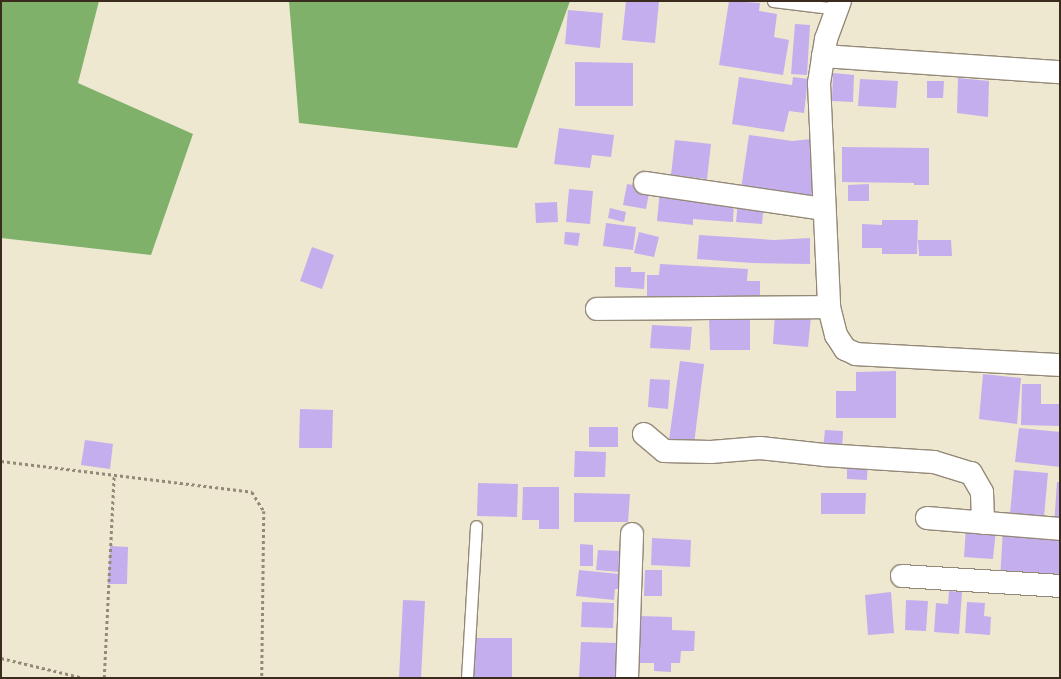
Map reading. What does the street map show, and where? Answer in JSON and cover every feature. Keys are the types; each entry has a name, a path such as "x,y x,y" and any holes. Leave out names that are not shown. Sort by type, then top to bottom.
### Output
{"street":[{"path":"839,5 826,39 818,83 829,306 836,335 845,349 856,354 1060,365"},
{"path":"823,56 1060,72"},
{"path":"645,183 824,209"},
{"path":"597,309 829,306"},
{"path":"644,434 664,451 711,452 760,448 824,455 934,462 971,474 982,492 984,523"},
{"path":"927,518 1060,529"},
{"path":"628,678 632,534"},
{"path":"902,576 1060,586"}],"lane":[{"path":"773,1 839,5"},
{"path":"467,678 476,526"}],"path":[{"path":"1,461 252,492 264,511 262,678"},
{"path":"104,678 114,475"},
{"path":"1,658 84,678"}],"green space":[{"path":"1,1 99,1 78,83 193,134 151,255 1,238"},
{"path":"289,1 570,1 517,148 299,123"}],"building":[{"path":"626,1 659,1 655,43 622,40"},
{"path":"729,1 760,3 759,11 777,14 774,37 789,40 783,75 719,65"},
{"path":"568,10 603,13 600,48 565,44"},
{"path":"795,24 810,25 807,75 791,74"},
{"path":"575,62 633,63 633,106 575,106"},
{"path":"833,73 854,75 853,102 832,101"},
{"path":"739,77 792,85 793,77 808,79 804,113 789,111 784,132 732,124"},
{"path":"958,78 989,81 988,117 957,113"},
{"path":"860,79 898,81 896,108 858,106"},
{"path":"927,81 944,81 943,98 927,98"},
{"path":"559,128 614,135 611,157 592,155 590,168 554,164"},
{"path":"749,135 792,141 812,139 817,197 741,189"},
{"path":"675,140 711,144 707,179 671,175"},
{"path":"842,147 929,148 929,185 914,185 914,183 842,182"},
{"path":"627,184 650,188 646,209 623,205"},
{"path":"869,184 869,201 848,201 848,185"},
{"path":"569,189 593,191 590,224 566,222"},
{"path":"660,190 734,202 733,222 693,219 693,225 657,221"},
{"path":"738,201 764,203 762,224 736,222"},
{"path":"557,202 558,222 536,223 535,203"},
{"path":"610,208 626,212 624,222 608,218"},
{"path":"882,220 918,220 917,254 882,254 882,248 862,248 862,224 882,225"},
{"path":"606,223 636,227 633,250 603,246"},
{"path":"565,232 580,233 578,246 564,244"},
{"path":"639,232 659,237 654,257 634,253"},
{"path":"699,235 774,240 810,238 810,264 752,263 697,259"},
{"path":"918,240 951,240 952,256 919,256"},
{"path":"312,247 334,255 322,289 300,281"},
{"path":"660,264 748,269 747,281 760,281 760,301 647,296 647,275 659,275"},
{"path":"615,267 631,267 631,272 645,272 644,289 615,287"},
{"path":"775,314 811,317 808,347 773,344"},
{"path":"709,318 750,318 750,350 710,350"},
{"path":"652,325 692,327 690,350 650,348"},
{"path":"680,361 704,364 694,444 669,440"},
{"path":"896,371 896,418 836,418 836,391 856,391 856,372"},
{"path":"983,374 1021,378 1017,424 979,419"},
{"path":"650,379 670,380 668,409 648,407"},
{"path":"1022,384 1041,384 1041,404 1060,404 1060,426 1021,425"},
{"path":"300,409 333,410 332,448 299,448"},
{"path":"589,427 618,427 618,447 589,447"},
{"path":"1019,428 1060,432 1060,467 1015,462"},
{"path":"825,430 843,431 842,451 823,450"},
{"path":"85,440 113,444 110,469 81,465"},
{"path":"575,451 606,452 605,477 574,477"},
{"path":"847,458 868,458 867,480 847,479"},
{"path":"1014,470 1048,473 1044,517 1010,514"},
{"path":"1057,482 1060,482 1060,526 1054,526"},
{"path":"478,483 518,484 517,517 477,516"},
{"path":"523,487 559,487 559,529 539,529 539,520 522,520"},
{"path":"574,493 630,494 628,522 574,522"},
{"path":"821,493 866,493 865,514 821,514"},
{"path":"966,527 996,529 993,559 964,557"},
{"path":"1003,530 1060,533 1060,582 1000,579"},
{"path":"652,538 691,540 690,567 651,565"},
{"path":"580,544 593,545 593,566 580,566"},
{"path":"110,546 128,547 127,584 108,584"},
{"path":"598,550 621,551 620,572 596,570"},
{"path":"579,570 619,574 618,589 615,589 614,600 576,596"},
{"path":"645,570 662,570 662,596 644,596"},
{"path":"949,591 962,592 959,634 934,632 936,603 948,604"},
{"path":"891,592 894,633 868,635 865,595"},
{"path":"403,600 425,601 421,678 399,678"},
{"path":"906,600 928,601 926,631 905,630"},
{"path":"582,602 614,603 613,628 581,627"},
{"path":"967,602 985,603 984,616 991,617 990,635 965,633"},
{"path":"640,616 672,617 672,630 695,631 694,651 681,651 680,663 671,663 671,672 654,671 654,663 638,663"},
{"path":"474,638 512,638 512,678 474,678"},
{"path":"581,642 617,643 616,658 626,658 626,678 579,678"}]}
